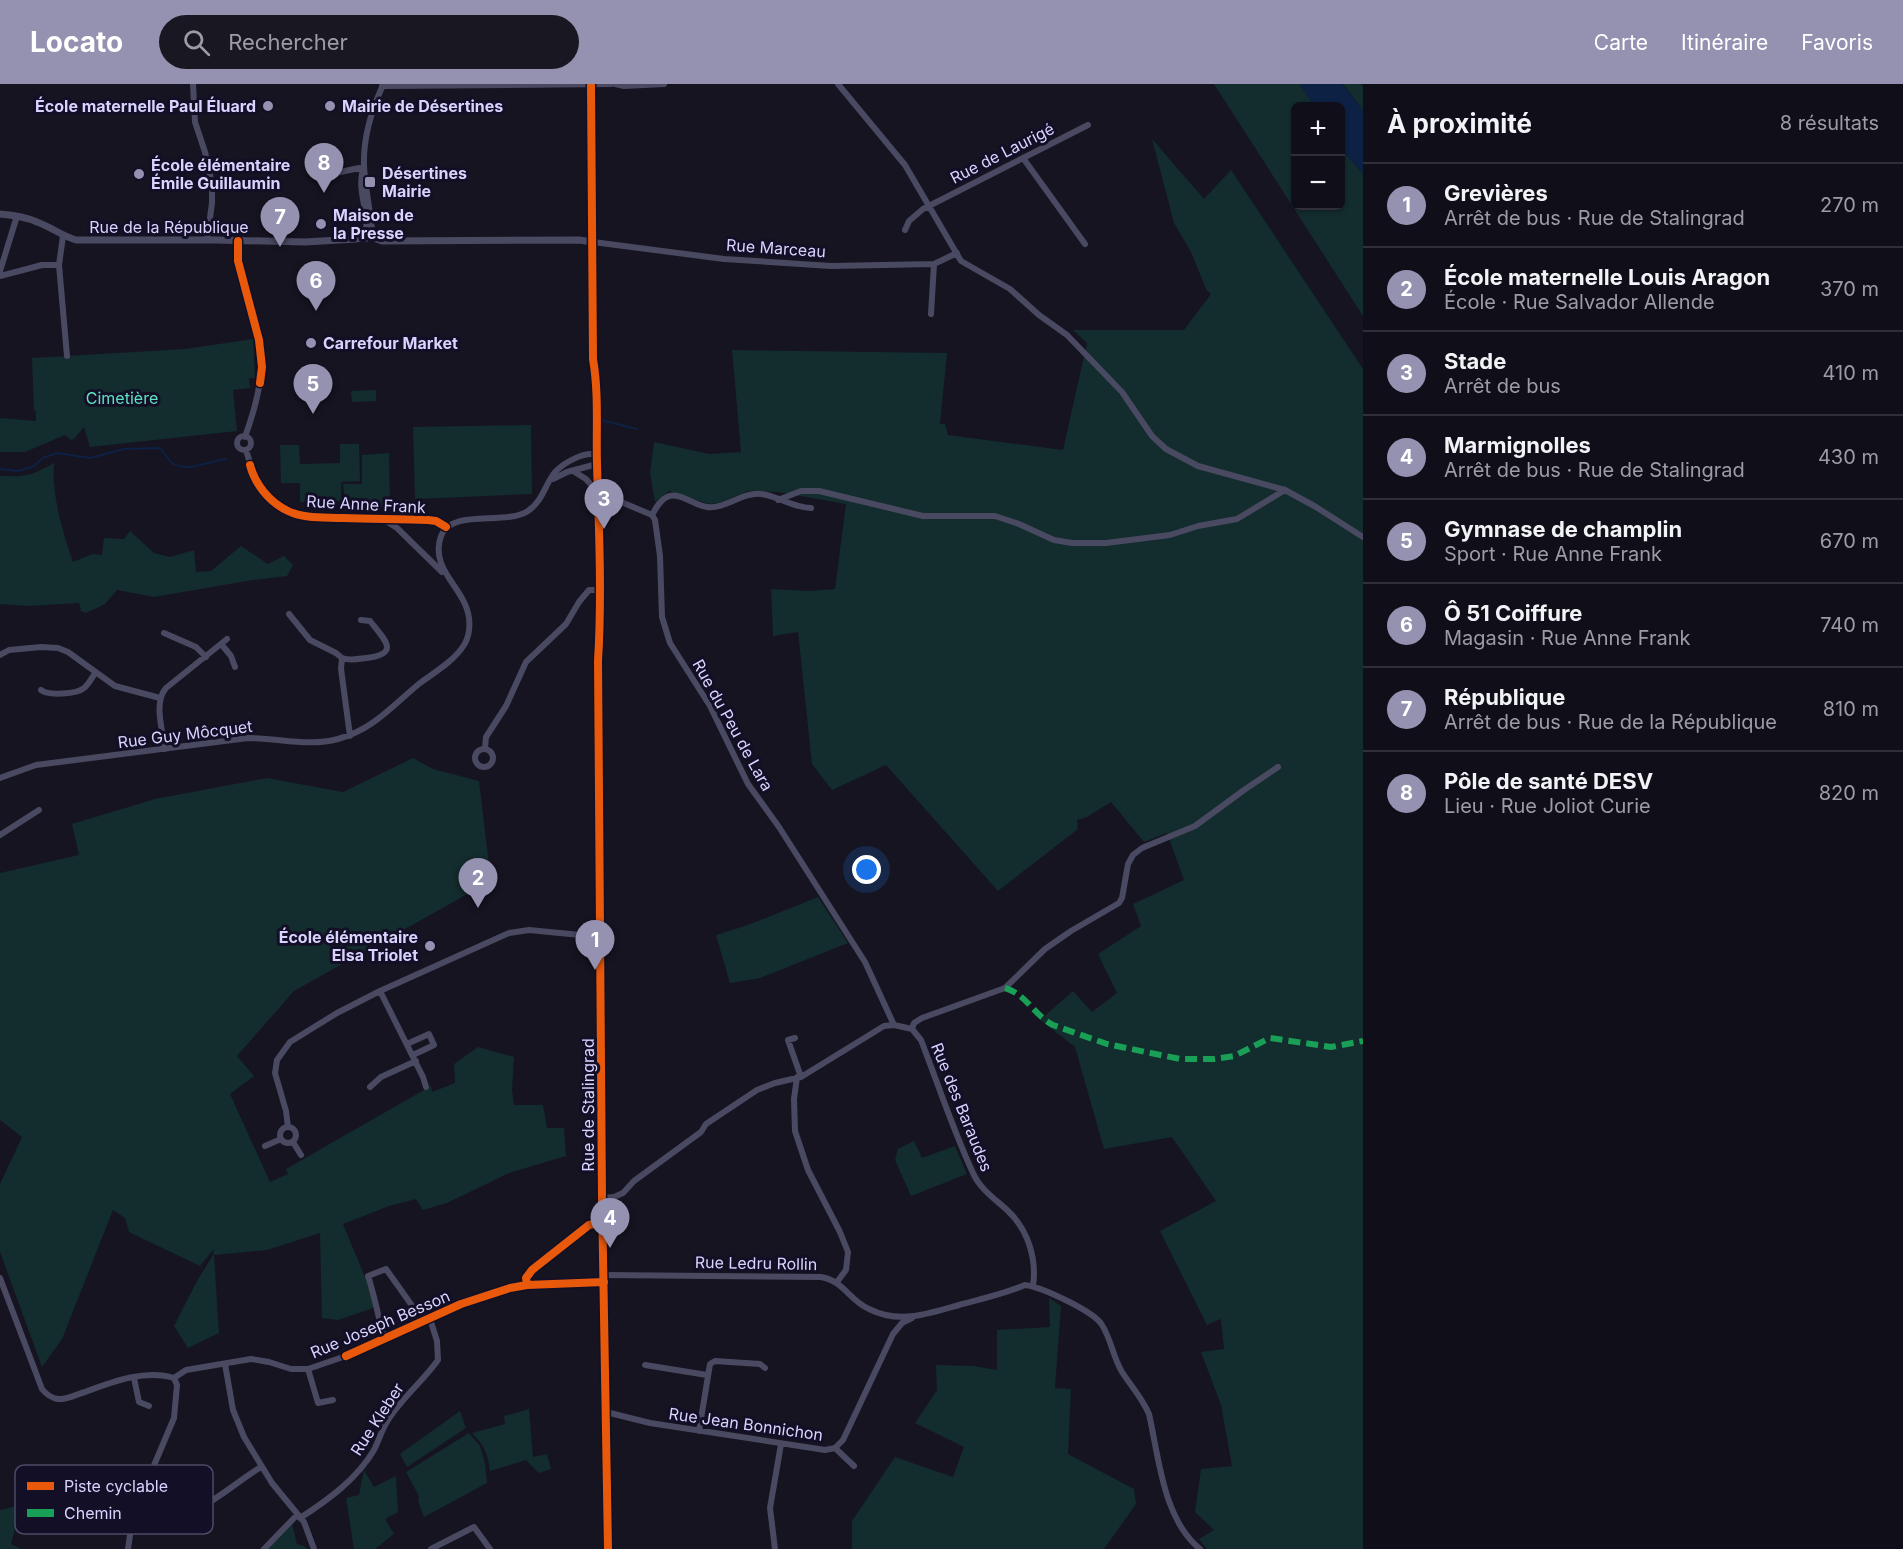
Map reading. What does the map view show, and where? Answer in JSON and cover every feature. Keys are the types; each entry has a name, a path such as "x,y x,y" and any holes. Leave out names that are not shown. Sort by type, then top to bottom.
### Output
{"main road":[{"name":"Rue de Stalingrad","path":"591,85 593,242 591,373 596,590 594,633 598,661 608,1549"}],"street":[{"path":"193,84 195,122 212,184 207,240"},
{"path":"593,242 579,240 382,241 368,235 372,230 364,166 375,102 383,85 613,84 624,86 664,84"},
{"path":"838,84 905,165 961,261 1010,289 1067,335 1122,392 1152,436 1166,449 1198,466 1285,490 1363,537"},
{"name":"Rue de Laurigé","path":"905,230 909,221 922,209 1088,124"},
{"path":"1023,158 1085,244"},
{"path":"326,175 364,166"},
{"name":"Rue de la République","path":"0,214 37,222 63,236 76,240 305,242 356,239 368,235"},
{"path":"0,271 17,216"},
{"path":"63,236 59,265 67,356"},
{"name":"Rue Anne Frank","path":"238,241 238,261 259,340 262,367 252,421 245,437 251,442 246,450 255,479 264,492 288,511 312,516 428,520 436,521 446,527"},
{"name":"Rue Marceau","path":"593,242 724,259 848,266 934,264 957,253"},
{"path":"931,314 934,264"},
{"path":"0,276 42,265 59,265"},
{"path":"446,527 458,520 506,519 528,511 535,505 555,472 560,468 580,457 594,459"},
{"path":"552,479 594,459"},
{"path":"572,471 582,475 594,493 652,514 667,496 682,498 705,507 723,505 749,495 762,494 797,507 811,508"},
{"path":"778,500 801,491 819,491 923,516 995,516 1054,540 1106,543 1170,535 1198,526 1237,519 1285,490"},
{"name":"Rue du Peu de Lara","path":"652,514 657,529 660,555 662,617 670,643 710,706 748,784 779,827 865,962 894,1024"},
{"path":"382,519 397,528 445,575"},
{"name":"Rue Guy Môcquet","path":"0,778 36,765 248,738 318,743 350,736 364,729 383,717 418,685 449,662 464,646 469,628 467,609 459,592 445,575 439,559 441,534 446,527"},
{"path":"485,748 486,737 506,706 526,662 566,624 589,590 596,590"},
{"path":"289,614 310,640 342,658 348,660 382,656 386,652 386,641 370,621 361,620"},
{"path":"164,633 196,647 206,657"},
{"path":"165,749 160,698 166,688 227,639"},
{"path":"222,645 231,656 235,668"},
{"path":"0,655 9,650 58,648 115,686 160,698"},
{"path":"342,658 341,669 350,736"},
{"path":"41,690 52,694 80,690 85,688 96,672"},
{"path":"603,1198 623,1193 634,1181 701,1132 706,1124 757,1090 799,1077 884,1026 894,1024 912,1029 914,1023 922,1018 1005,988 1045,949 1119,903 1128,864 1133,855 1142,848 1195,826 1278,767"},
{"path":"0,835 39,810"},
{"path":"288,1127 286,1111 275,1073 277,1060 290,1042 337,1013 380,991 510,933 529,930 601,937"},
{"path":"380,991 426,1087"},
{"name":"Rue des Baraudes","path":"912,1029 921,1040 977,1181 1009,1212 1027,1239 1035,1273 1033,1286"},
{"path":"370,1087 381,1077 435,1045 429,1034 407,1044"},
{"path":"795,1038 788,1040 799,1077 794,1099 795,1131 807,1170 848,1252 846,1270 837,1282"},
{"path":"288,1127 281,1131 281,1139 285,1143 293,1142"},
{"path":"288,1127 296,1133 293,1142"},
{"path":"265,1146 281,1139"},
{"path":"293,1142 301,1155"},
{"path":"527,1285 526,1278 532,1270 589,1225 603,1222"},
{"path":"385,1339 377,1312 376,1298 368,1276 386,1269 413,1307 421,1310 428,1320"},
{"name":"Rue Ledru Rollin","path":"527,1285 604,1279 812,1276 837,1282 860,1305 897,1317 914,1317 987,1298 1025,1285 1033,1286"},
{"path":"0,1278 46,1394 63,1399 134,1378 151,1376 174,1378 177,1385 174,1418 154,1465"},
{"name":"Rue Joseph Besson","path":"174,1378 186,1370 251,1359 291,1369 308,1369 346,1356 461,1304 510,1288 527,1285"},
{"path":"1033,1286 1095,1317 1101,1323 1114,1358 1149,1414 1170,1508 1187,1537 1200,1549"},
{"name":"Rue Jean Bonnichon","path":"606,1412 650,1423 781,1444 825,1450 835,1448 843,1440 893,1334 902,1323 914,1317"},
{"name":"Rue Kleber","path":"299,1517 332,1496 362,1466 374,1450 388,1421 416,1384 438,1360 437,1341 428,1320"},
{"path":"699,1431 710,1364 715,1361 760,1364 765,1368"},
{"path":"225,1364 232,1410 244,1437 261,1467 305,1525 314,1549"},
{"path":"645,1365 707,1375"},
{"path":"308,1369 318,1403 333,1400"},
{"path":"134,1378 139,1402 149,1406"},
{"path":"775,1549 770,1508 781,1444"},
{"path":"835,1448 854,1466"},
{"path":"213,1499 261,1467"},
{"path":"264,1549 299,1517"},
{"path":"431,1549 474,1527 489,1549"},
{"path":"128,1549 130,1534"}],"green space":[{"path":"1214,84 1300,84 1311,102 1291,102 1291,204"},
{"path":"1343,84 1363,86 1363,110"},
{"path":"1152,139 1204,199 1231,170 1363,369 1363,1549 1207,1549 1199,1539 1214,1530 1195,1512 1201,1469 1232,1466 1221,1405 1201,1352 1224,1349 1221,1319 1207,1325 1160,1231 1216,1201 1172,1137 1104,1149 1075,1047 1040,1020 1073,991 1092,1012 1117,993 1098,954 1141,926 1133,904 1184,880 1167,833 1144,842 1111,802 1087,817 1077,820 1078,829 998,891 886,765 832,790 812,764 798,632 773,636 771,589 809,591 835,589 846,504 778,492 748,491 719,503 709,504 669,491 655,502 650,473 654,442 709,454 741,452 732,350 947,353 940,424 945,424 948,435 1063,450 1087,343 1073,330 1184,330 1211,294 1206,289 1191,252 1174,223"},
{"path":"1345,154 1363,174 1363,316 1295,210 1345,210"},
{"name":"Cimetière","path":"253,339 255,378 249,378 250,388 233,390 237,431 90,447 84,427 71,440 65,435 25,452 0,452 0,418 36,421 32,358 185,349"},
{"path":"376,390 376,401 352,402 351,391"},
{"path":"531,425 532,494 415,499 413,427"},
{"path":"340,444 359,444 360,481 341,482 341,501 300,502 300,483 281,483 280,445 299,445 300,464 340,463"},
{"path":"389,453 390,507 346,507 343,484 362,484 362,455"},
{"path":"54,463 56,500 73,562 92,554 102,555 104,538 124,539 130,531 154,553 170,557 194,550 196,572 211,571 241,546 268,564 284,556 293,565 287,576 154,597 117,590 105,604 86,613 81,611 79,603 28,606 0,604 0,476 28,475"},
{"path":"413,758 433,769 479,781 491,881 294,991 237,1056 254,1076 230,1094 270,1182 288,1174 286,1169 431,1086 432,1092 455,1083 454,1064 478,1047 514,1057 512,1090 514,1105 543,1105 547,1128 564,1128 566,1156 509,1173 447,1203 423,1210 416,1199 389,1206 343,1224 374,1299 373,1308 338,1320 322,1318 320,1233 267,1250 214,1255 219,1333 188,1348 174,1326 213,1255 214,1249 200,1266 129,1232 125,1218 113,1210 62,1339 42,1367 0,1252 0,1184 22,1137 0,1120 0,873 79,855 72,824 155,799 267,778 343,792"},
{"path":"818,897 848,943 760,978 730,983 716,935 748,925"},
{"path":"914,1141 922,1158 955,1146 967,1174 911,1196 895,1160 898,1149"},
{"path":"1049,1298 1061,1306 1055,1388 1071,1389 1068,1454 1134,1489 1136,1504 1104,1549 852,1549 852,1521 895,1457 953,1477 964,1447 915,1423 937,1390 936,1365 973,1366 997,1370 997,1330 1050,1327"},
{"path":"529,1409 533,1457 547,1454 551,1469 539,1473 526,1460 490,1471 485,1450 472,1433 505,1424 504,1416"},
{"path":"460,1411 466,1428 407,1467 400,1454"},
{"path":"469,1433 480,1446 487,1483 424,1517 418,1501 419,1496 406,1472"},
{"path":"364,1470 374,1487 396,1476 398,1512 385,1519 394,1534 375,1549 354,1549 346,1498 359,1495"},
{"path":"15,1506 15,1528 11,1544 21,1549 0,1549 0,1510"},
{"path":"292,1524 297,1544 307,1549 266,1549"}],"water":[{"path":"1300,84 1342,84 1363,110 1363,174 1345,154 1345,102 1311,102"}],"waterway":[{"path":"601,420 637,429"},
{"path":"0,469 19,471 34,466 43,458 57,453 90,458 124,449 159,448 172,463 185,467 226,459"}],"marked path":[{"path":"1005,988 1019,995 1040,1016 1053,1025 1107,1044 1180,1059 1214,1059 1234,1056 1270,1038 1331,1047 1363,1041"}],"cycle path":[{"path":"591,84 593,359 597,398 600,563 598,661 602,1198 608,1549"},
{"path":"238,241 238,261 259,340 262,367 260,383"},
{"path":"250,465 259,486 269,498 294,514 315,517 428,520 436,521 446,527"},
{"path":"527,1285 526,1278 532,1270 589,1225 603,1222"},
{"path":"346,1356 461,1304 510,1288 527,1285 604,1282"}],"place":[{"name":"École maternelle Paul Éluard","path":"268,106"},
{"name":"Mairie de Désertines","path":"330,106"},
{"name":"École élémentaire Émile Guillaumin","path":"139,174"},
{"name":"Désertines Mairie","path":"370,182"},
{"name":"Pôle de santé DESV","path":"324,193"},
{"name":"Maison de la Presse","path":"321,224"},
{"name":"République","path":"280,247"},
{"name":"Ô 51 Coiffure","path":"316,311"},
{"name":"Carrefour Market","path":"311,343"},
{"name":"Gymnase de champlin","path":"313,414"},
{"name":"Stade","path":"604,529"},
{"name":"École maternelle Louis Aragon","path":"478,908"},
{"name":"École élémentaire Elsa Triolet","path":"430,946"},
{"name":"Grevières","path":"595,970"},
{"name":"Marmignolles","path":"610,1248"}]}
